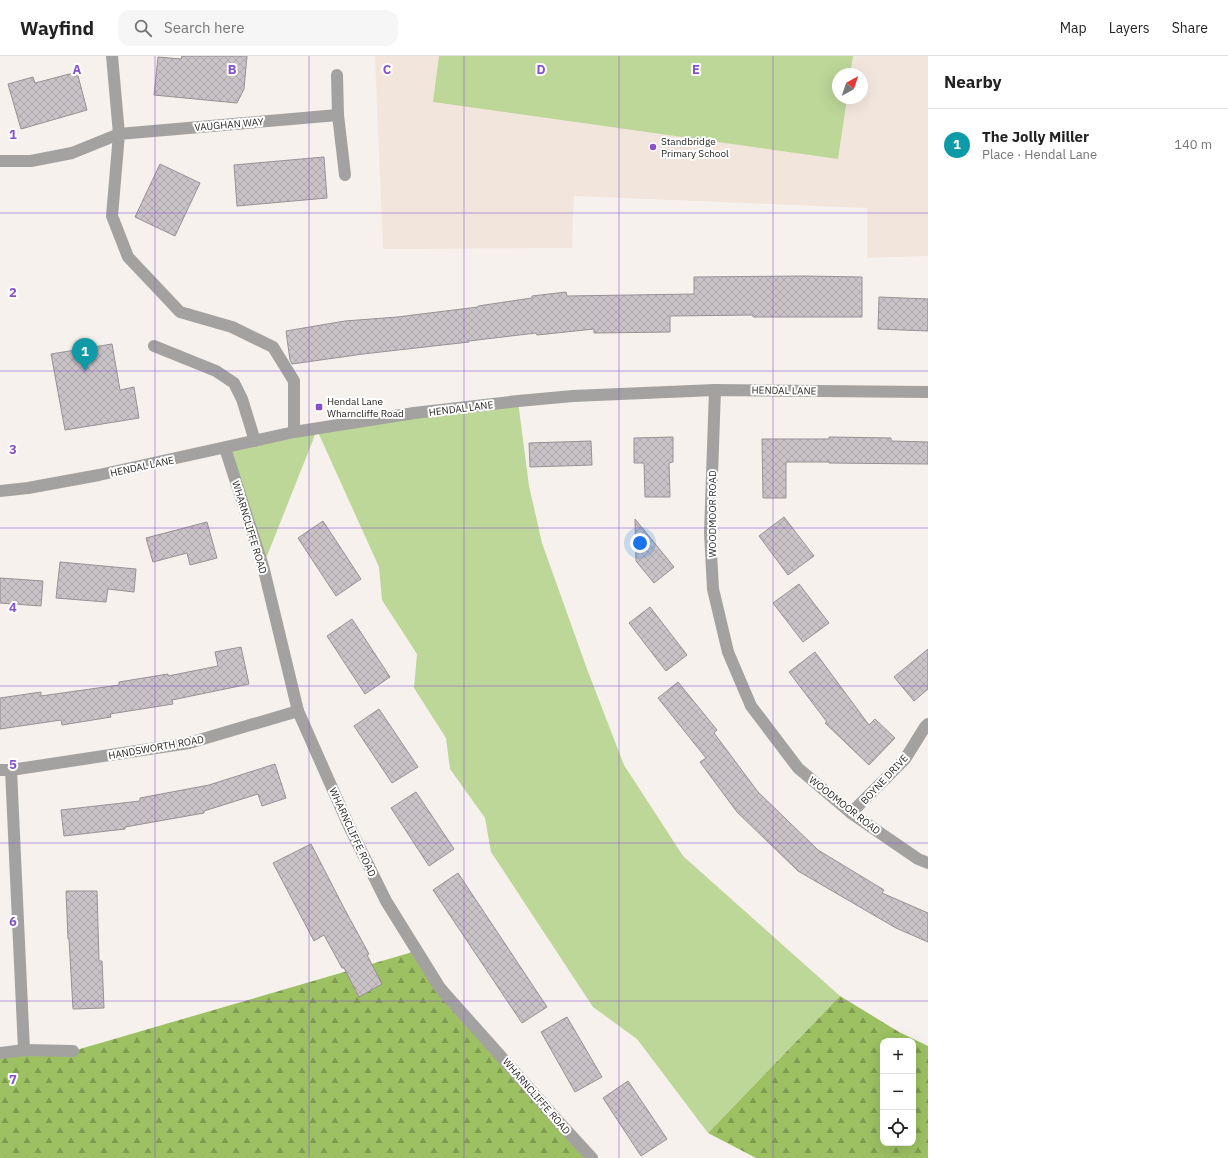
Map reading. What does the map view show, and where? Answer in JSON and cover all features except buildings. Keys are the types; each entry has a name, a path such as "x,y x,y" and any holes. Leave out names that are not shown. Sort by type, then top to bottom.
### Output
{"street":[{"path":"112,56 119,134 112,216 128,257 180,312 232,327 273,348 294,381 294,432"},
{"path":"337,75 338,115 345,175"},
{"name":"VAUGHAN WAY","path":"0,161 31,161 72,153 119,134 338,115"},
{"path":"154,346 216,371 234,383 242,399 255,441"},
{"name":"HENDAL LANE","path":"0,491 28,488 99,475 294,432 414,413 518,401 573,396 715,390 928,392"},
{"name":"WOODMOOR ROAD","path":"715,390 710,533 713,589 728,652 751,706 798,768 851,813 918,859 928,863"},
{"name":"WHARNCLIFFE ROAD","path":"225,448 263,566 298,711 349,826 386,901 440,988 592,1158"},
{"name":"HANDSWORTH ROAD","path":"24,1050 6,770 188,743 298,711"},
{"name":"BOYNE DRIVE","path":"851,813 904,759 928,724"},
{"path":"0,1053 24,1050 73,1051"}],"shaded area":[{"name":"Standbridge Primary School","path":"375,56 928,56 928,256 867,258 867,208 574,196 572,248 383,249"}],"green space":[{"path":"439,56 853,56 851,68 832,68 832,104 846,104 838,159 433,102"},
{"path":"518,401 529,486 542,543 587,669 624,765 683,856 840,996 708,1133 637,1039 593,1007 491,852 485,818 450,769 446,738 414,688 417,654 382,600 379,567 317,430 263,566 225,448 294,432 414,413"},
{"path":"416,951 592,1158 0,1158 0,1053 73,1051"},
{"path":"840,996 911,1038 880,1038 880,1146 916,1146 916,1040 928,1046 928,1158 756,1158 708,1133"}],"place":[{"name":"Standbridge Primary School","path":"653,147"},
{"name":"The Jolly Miller","path":"85,371"},
{"name":"Hendal Lane Wharncliffe Road","path":"319,407"}]}
